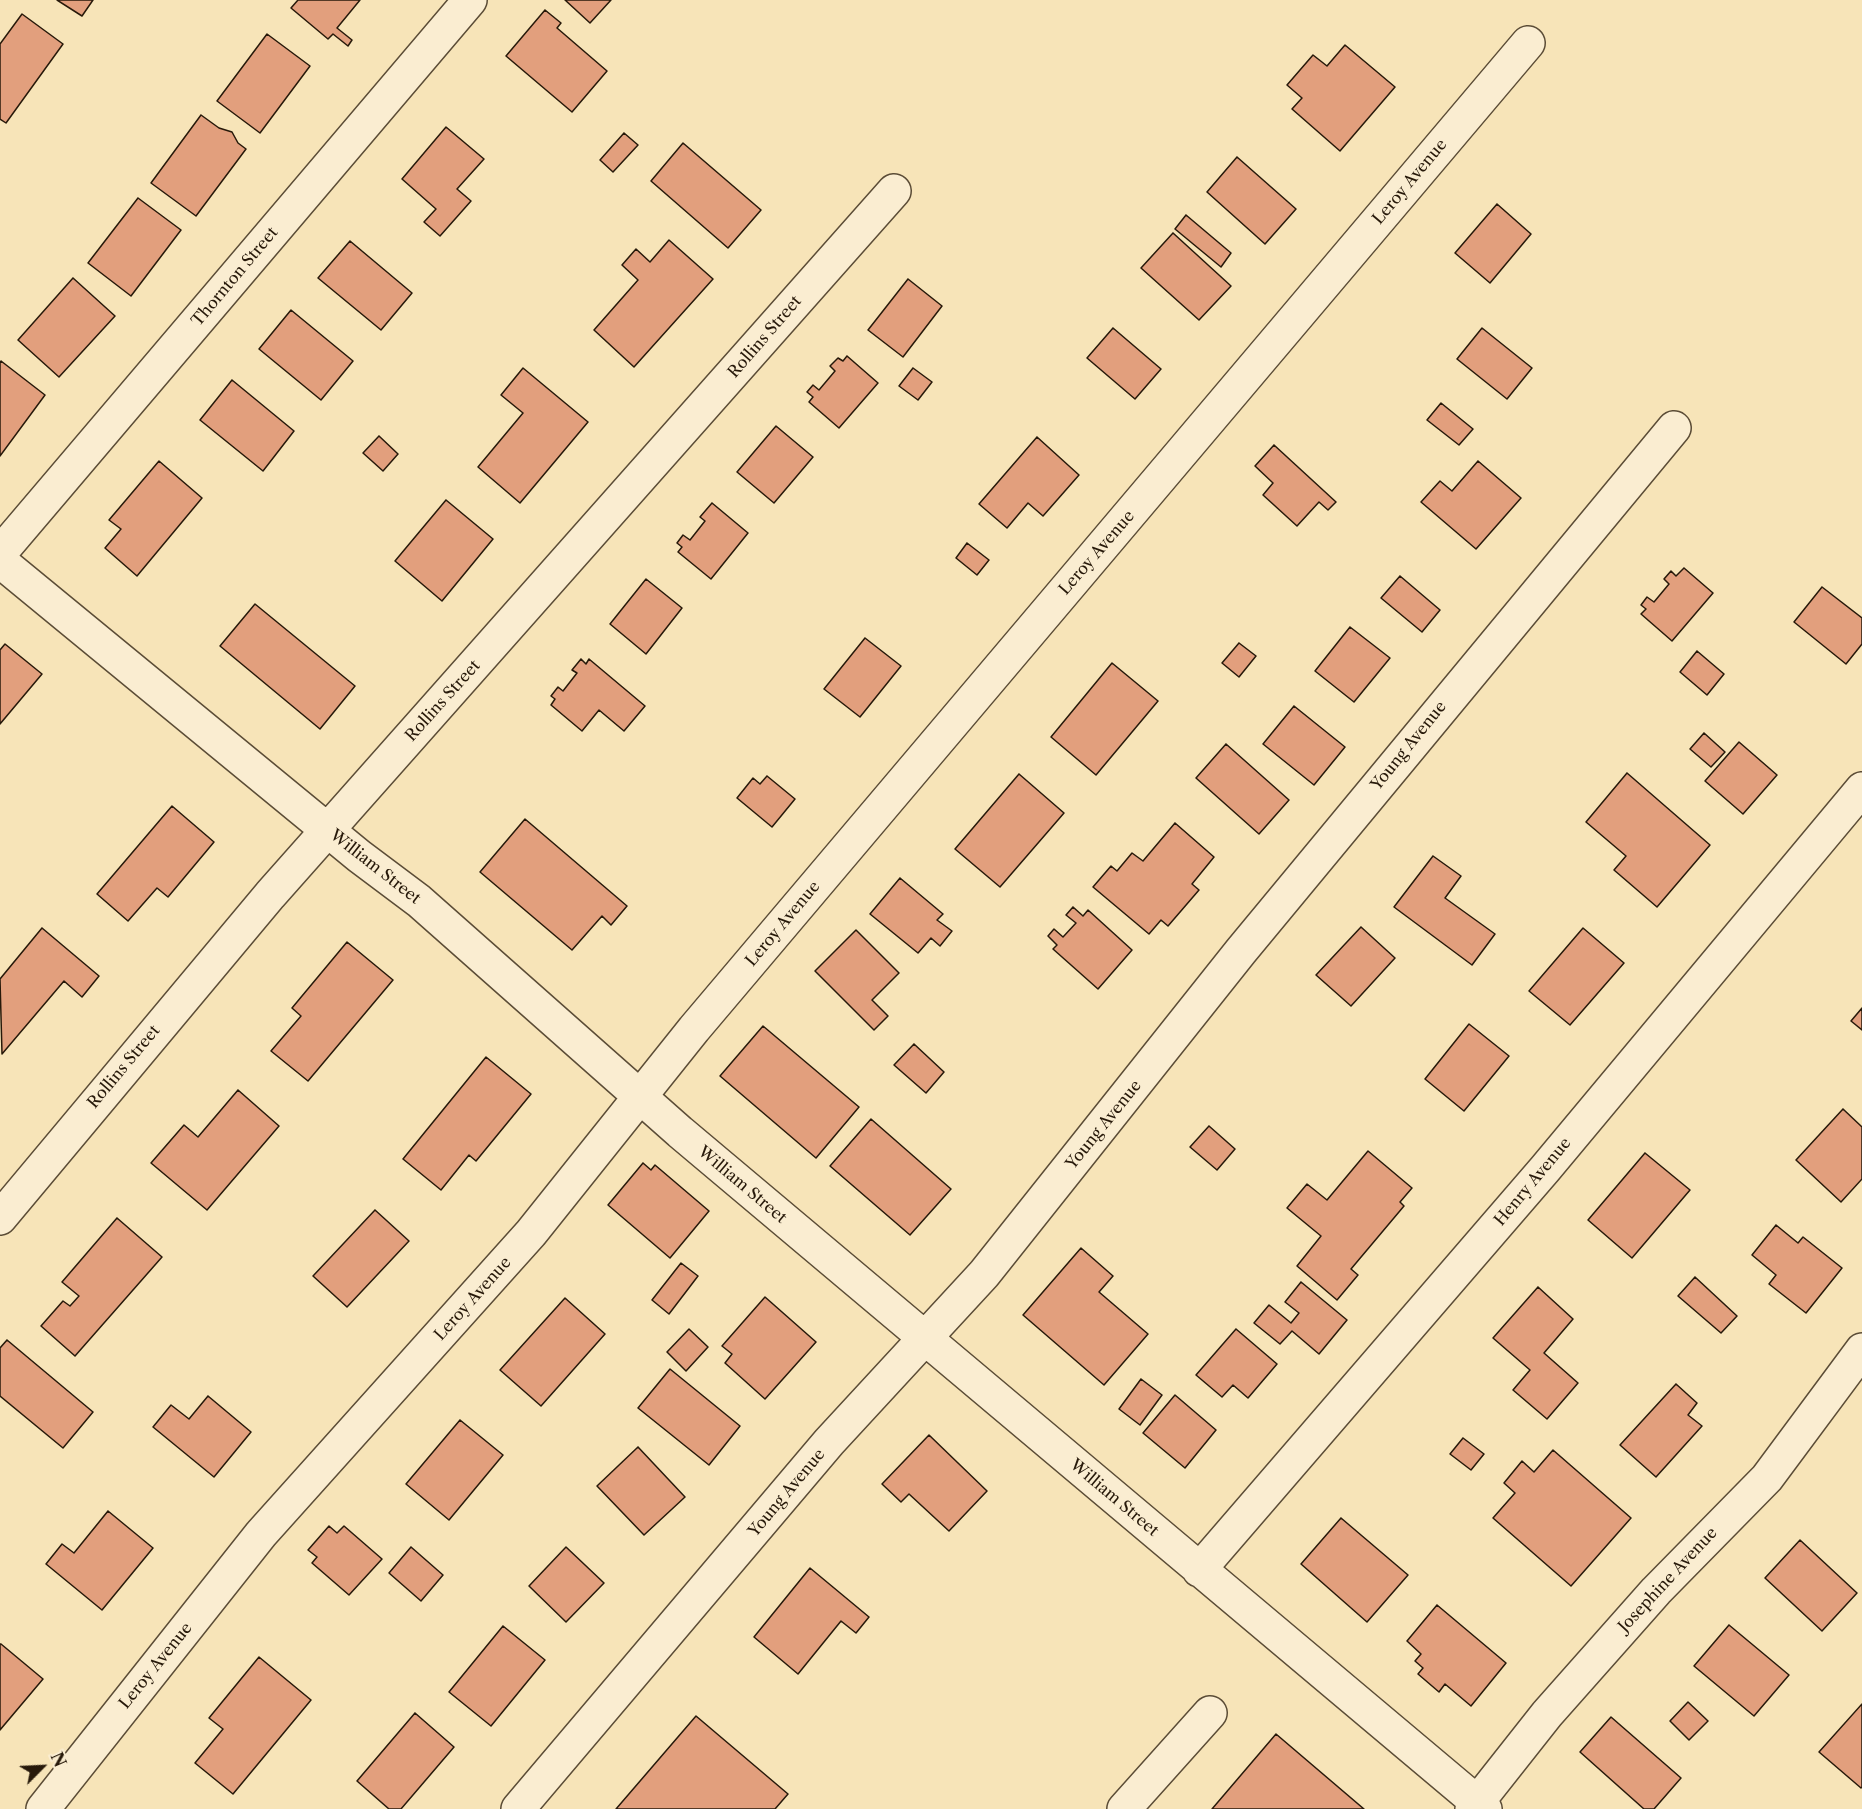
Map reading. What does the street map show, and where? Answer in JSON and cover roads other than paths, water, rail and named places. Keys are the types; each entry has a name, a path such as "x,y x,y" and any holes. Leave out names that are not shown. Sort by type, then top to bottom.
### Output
{"street":[{"name":"Thornton Street","path":"0,553 470,0"},
{"name":"Leroy Avenue","path":"43,1809 261,1534 523,1242 810,892 1528,43"},
{"name":"Rollins Street","path":"0,1218 119,1074 328,830 894,191"},
{"name":"Young Avenue","path":"518,1809 822,1451 984,1274 1240,951 1674,428"},
{"name":"William Street","path":"0,561 328,830 419,901 640,1097 1199,1570 1323,1670 1478,1807"},
{"name":"Henry Avenue","path":"1199,1570 1545,1168 1862,789"},
{"name":"Josephine Avenue","path":"1478,1807 1547,1714 1656,1591 1767,1478 1862,1350"},
{"path":"1124,1809 1210,1713"}]}
